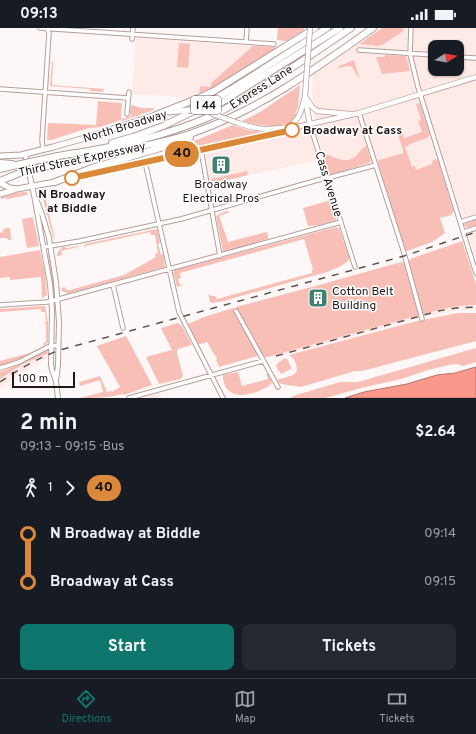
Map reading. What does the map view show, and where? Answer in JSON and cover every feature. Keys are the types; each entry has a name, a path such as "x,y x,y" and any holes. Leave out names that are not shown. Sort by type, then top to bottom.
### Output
{"highway":[{"path":"156,114 214,92 315,28"},
{"name":"Third Street Expressway","path":"0,168 72,154 148,132 188,115 212,102 327,28"},
{"path":"206,112 340,28"},
{"name":"Express Lane","path":"72,154 116,146 160,135 180,129 211,116 246,97 350,28"},
{"name":"Third Street Expressway","path":"0,176 166,141 198,131 239,114 268,98 373,28"},
{"path":"55,182 92,168 177,143 198,131"},
{"path":"0,164 21,164"},
{"path":"0,182 27,170"}],"main road":[{"name":"Cass Avenue","path":"310,28 306,96 310,125"},
{"name":"North Broadway","path":"0,156 25,154 68,144 156,114 174,111 188,110 206,112 258,129 274,129 310,125 357,114 476,77"},
{"path":"306,96 312,107 318,111 357,114"},
{"path":"287,127 293,124 299,116 306,96"},
{"name":"North Broadway","path":"0,182 10,188 17,189 32,187 286,132 297,127"},
{"path":"0,194 17,189"}],"street":[{"path":"40,28 274,44"},
{"path":"43,150 42,140 49,33 47,28"},
{"path":"132,39 133,28"},
{"path":"246,42 247,28"},
{"path":"411,28 410,54 476,273"},
{"path":"359,50 428,55"},
{"path":"464,57 476,58"},
{"path":"0,89 128,98"},
{"path":"127,114 129,92"},
{"path":"357,114 376,165 422,319"},
{"name":"Cass Avenue","path":"310,125 355,267"},
{"path":"201,150 220,256"},
{"path":"25,154 49,277 51,301 52,370 56,381 58,398"},
{"path":"145,162 180,317 223,398"},
{"path":"44,247 86,240 212,211 318,180 376,165"},
{"path":"34,195 42,214 55,273 59,322 56,381"},
{"path":"460,222 476,217"},
{"path":"0,305 58,300 341,222"},
{"path":"464,232 476,228"},
{"path":"113,285 123,328"},
{"path":"236,311 278,387"},
{"path":"0,368 19,362 51,346 58,345"},
{"path":"130,398 263,361"}],"shaded area":[{"path":"278,28 304,28 304,30 286,41 277,40"},
{"path":"382,28 405,28 402,32 382,45 359,44"},
{"path":"405,28 476,28 476,261 447,169 385,187 377,161 329,174 316,131 312,91 313,74 359,44 378,46 402,32"},
{"path":"136,38 252,46 252,48 211,87 200,86 199,95 191,98 132,94"},
{"path":"179,43 190,44 188,68 177,67"},
{"path":"252,46 275,47 277,49 219,85 199,95 200,86 211,87 211,83"},
{"path":"385,55 405,56 410,71 382,74 376,57 385,57"},
{"path":"354,60 359,77 352,67 337,67"},
{"path":"52,61 52,85 104,89 103,92 90,91 90,89 50,86"},
{"path":"300,85 298,107 295,114 297,116 292,121 286,124 263,126 242,121 260,112"},
{"path":"98,101 122,103 121,120 101,127 89,128 51,140 47,139 48,123 96,125"},
{"path":"419,103 430,134 427,138 405,147 412,167 415,166 416,170 432,164 432,161 435,159 438,160 454,212 452,215 440,218 445,233 432,242 407,251 404,248 378,163 379,160 404,153 396,129 401,127 404,138 422,132 418,121 421,120 416,104"},
{"path":"131,105 142,108 153,108 154,110 122,121 122,119 131,116"},
{"path":"233,125 248,130 262,132 262,134 173,153 170,149 199,139"},
{"path":"306,131 310,134 318,160 210,184 205,154"},
{"path":"366,146 371,160 369,163 334,174 329,174 323,152 338,159 350,160"},
{"path":"247,171 248,175 212,184 211,179"},
{"path":"27,192 27,195 1,199 1,196 12,193"},
{"path":"44,192 55,240 42,195"},
{"path":"331,200 336,220 320,225 308,226 303,208"},
{"path":"227,211 230,212 219,216 228,242 267,232 268,239 223,252 216,216"},
{"path":"33,217 39,246 27,248 22,219"},
{"path":"476,220 476,227 465,227 464,224"},
{"path":"336,227 339,228 349,260 332,270 224,301 210,302 208,294 215,296 217,299 312,273 313,269 304,239 180,273 181,278 178,279 180,285 183,285 177,287 173,273 175,270"},
{"path":"6,228 10,228 11,240 8,240 7,238 0,238 0,232 2,233"},
{"path":"157,229 160,243 158,244 161,255 163,254 165,267 67,294 62,291 61,288 65,287 66,290 70,290 124,275 156,257 155,254 158,253 155,235 151,235 150,232 85,246 85,249 84,246 85,244"},
{"path":"462,241 476,284 476,305 436,310 423,314 409,265 410,259"},
{"path":"62,246 67,248 78,246 79,250 78,247 61,251 62,255 57,256 60,249 62,249"},
{"path":"40,250 45,274 47,295 42,298 41,277 10,280 10,277 0,278 0,257"},
{"path":"48,253 55,293 53,294"},
{"path":"401,262 405,265 419,315 264,357 236,308 236,307"},
{"path":"462,305 476,305 476,309 459,310 427,316 277,357 276,355 431,311"},
{"path":"45,306 48,322 48,342 44,346 43,343 46,342 46,324 43,323 46,322 45,312 41,312 41,309 0,312 0,309"},
{"path":"233,308 258,356 219,367 216,356 207,342 197,345 187,324"},
{"path":"458,313 476,313 476,341 362,371 355,371 301,387 281,384 278,382 279,379 293,375 297,371 295,362 289,355 417,321"},
{"path":"178,323 182,326 192,345 178,349 177,353 183,376 180,379 159,384 146,357 172,350 161,328"},
{"path":"126,336 152,385 124,395 80,398 103,392 100,380 80,386 79,382 100,376 107,392 112,392 120,387 97,346"},
{"path":"44,346 44,348 23,359 0,365 0,361 30,353"},
{"path":"476,348 476,362 463,366 457,364 449,365 326,398 290,398 340,382 358,382"},
{"path":"48,350 49,353 23,364 0,379 0,372"},
{"path":"49,353 49,357 32,366 0,388 0,379 4,376 23,364"},
{"path":"283,359 287,359 291,369 281,374 276,365"},
{"path":"476,367 476,398 345,398 364,392 407,384 437,375 455,373"},
{"path":"238,372 242,386 268,379 266,374 268,374 272,383 259,391 246,395 231,393 226,386 223,375"},
{"path":"155,393 163,398 136,398"}],"railway":[{"path":"0,382 29,364 60,350 404,256 476,232"},
{"path":"276,356 438,311 476,307"}],"bus line":[{"name":"40","path":"72,178 292,130"}],"place":[{"name":"Broadway at Cass","path":"292,130"},
{"name":"Broadway Electrical Pros","path":"221,165"},
{"name":"N Broadway at Biddle","path":"72,178"},
{"name":"Cotton Belt Building","path":"318,298"}]}
